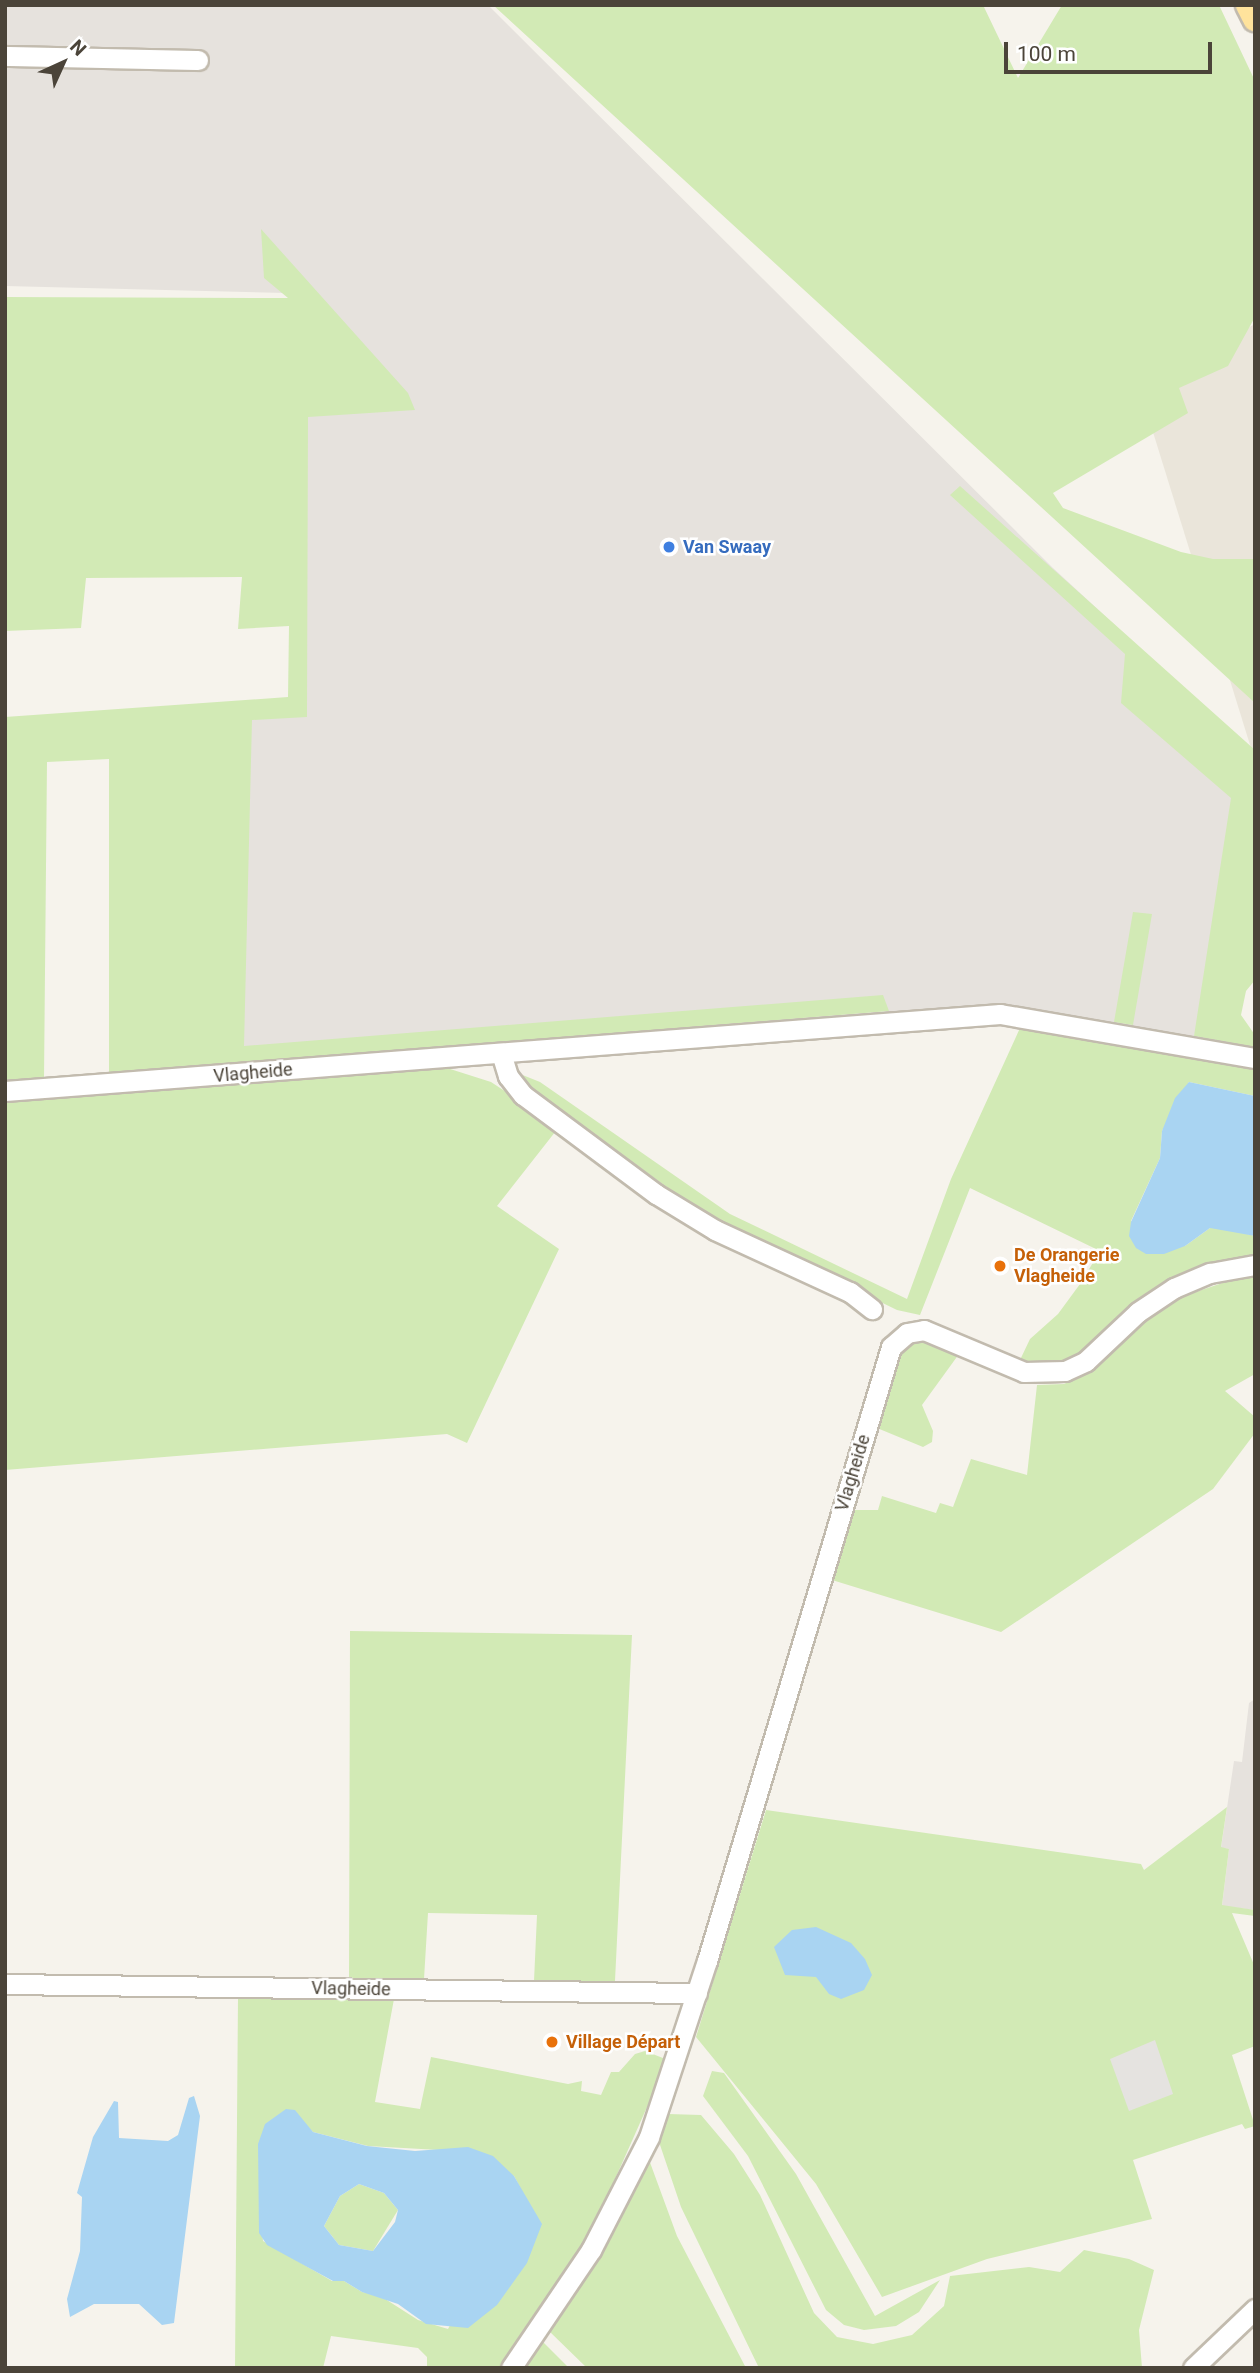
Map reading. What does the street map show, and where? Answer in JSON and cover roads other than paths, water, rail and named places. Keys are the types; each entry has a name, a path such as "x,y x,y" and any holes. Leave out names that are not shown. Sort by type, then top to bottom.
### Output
{"main road":[{"path":"1248,5 1255,19"}],"street":[{"path":"5,56 198,60"},
{"name":"Vlagheide","path":"5,1091 1000,1014 1255,1058"},
{"path":"501,1053 508,1076 523,1095 656,1194 715,1230 850,1292 872,1309"},
{"name":"Vlagheide","path":"511,2368 581,2265 629,2183 697,1993 891,1347 907,1333 923,1330 1024,1371 1065,1371 1086,1361 1138,1312 1174,1288 1210,1272 1255,1265"},
{"name":"Vlagheide","path":"5,1984 697,1993"},
{"path":"1193,2368 1255,2309"}],"water":[{"path":"1189,1082 1255,1096 1255,1236 1210,1228 1185,1246 1164,1254 1146,1254 1136,1248 1129,1236 1131,1222 1160,1158 1162,1131 1175,1098"},
{"path":"816,1927 851,1943 865,1959 872,1975 864,1990 841,1999 829,1994 816,1977 785,1975 774,1947 792,1930"},
{"path":"194,2096 200,2116 174,2323 162,2325 139,2304 94,2304 70,2317 67,2299 80,2251 82,2197 77,2193 93,2137 114,2101 118,2102 119,2138 168,2141 178,2135 189,2098"},
{"path":"286,2109 295,2110 313,2132 367,2146 415,2151 468,2147 493,2156 514,2176 542,2224 527,2263 497,2305 468,2328 426,2324 398,2304 362,2292 344,2281 333,2281 267,2245 259,2233 258,2144 265,2124","holes":["359,2184 384,2193 398,2210 395,2222 373,2251 339,2245 324,2226 340,2196"]}],"place":[{"name":"Van Swaay","path":"669,547"},
{"name":"De Orangerie Vlagheide","path":"1000,1266"},
{"name":"Village Départ","path":"552,2042"}]}
